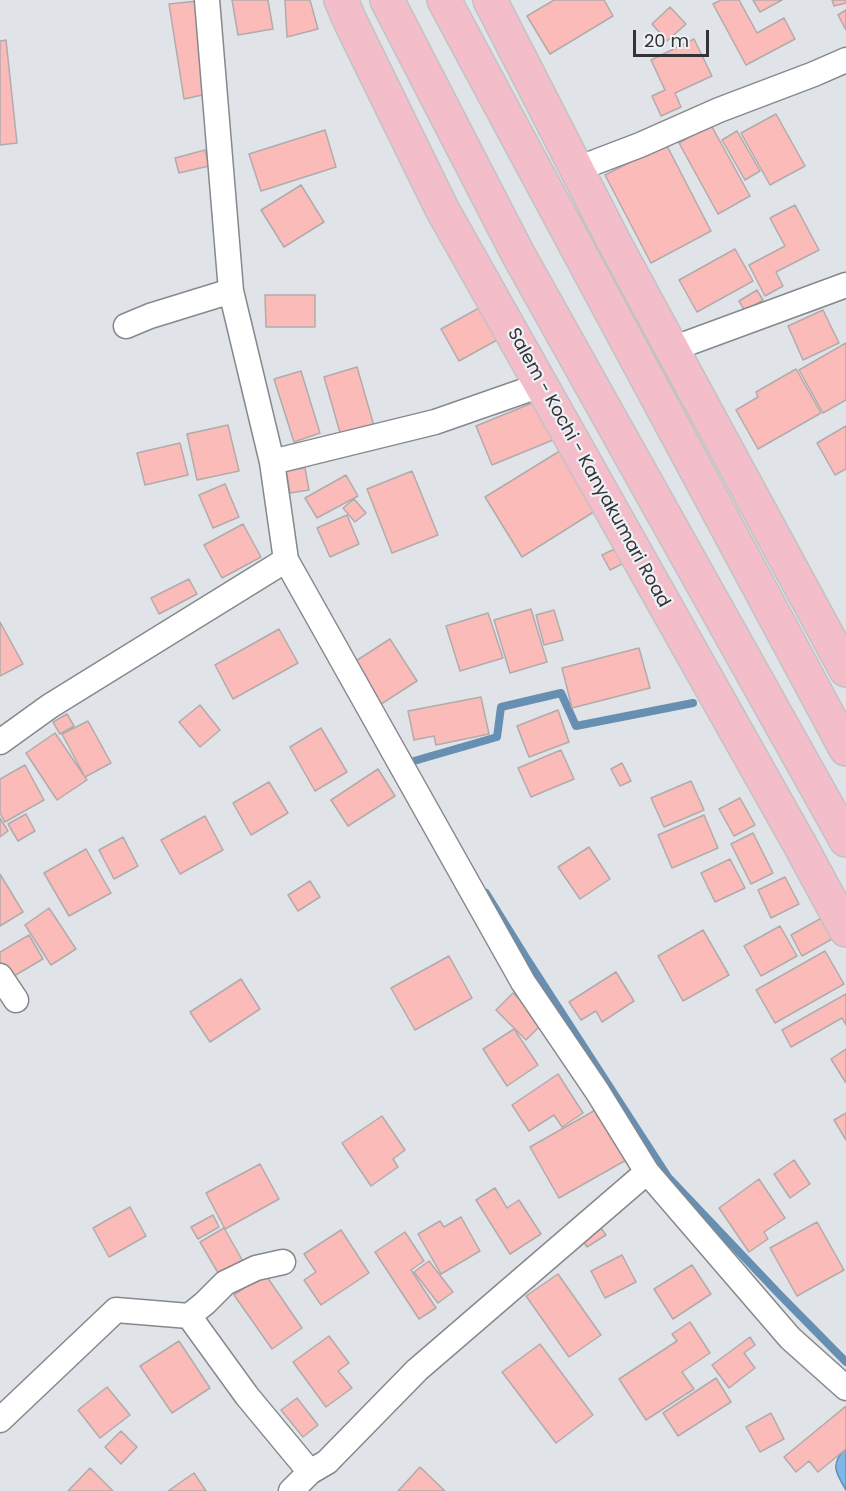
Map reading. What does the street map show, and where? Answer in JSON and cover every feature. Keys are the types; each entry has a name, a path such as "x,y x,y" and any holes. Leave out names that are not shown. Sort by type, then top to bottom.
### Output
{"highway":[{"name":"Salem - Kochi - Kanyakumari Road","path":"341,0 442,209 846,930"},
{"path":"387,0 518,254 846,840"},
{"path":"444,0 846,749"},
{"path":"490,0 672,349 841,650"}],"street":[{"path":"207,0 231,291 272,462 286,560 523,982 597,1092 647,1172 790,1338 846,1388"},
{"path":"577,170 846,60"},
{"path":"672,349 846,285"},
{"path":"126,326 150,316 231,291"},
{"path":"272,462 435,422 541,385"},
{"path":"0,742 50,706 286,560"},
{"path":"0,976 16,1000"},
{"path":"291,1491 310,1472 327,1462 417,1370 647,1172"},
{"path":"0,1420 116,1311 189,1316 225,1283 256,1268 283,1262"},
{"path":"189,1316 247,1396 310,1472"}],"water":[{"path":"846,1448 846,1490 837,1473 836,1464"}],"building":[{"path":"232,0 268,0 273,29 238,35"},
{"path":"285,0 310,0 318,29 287,37"},
{"path":"554,0 604,0 613,16 550,54 527,16"},
{"path":"721,0 739,0 757,33 784,18 795,39 746,65 713,4"},
{"path":"753,0 782,0 760,12"},
{"path":"832,0 846,0 846,3 834,6"},
{"path":"198,1 207,94 184,99 169,4"},
{"path":"670,7 686,24 667,41 652,24"},
{"path":"846,10 846,30 838,15"},
{"path":"694,39 712,76 675,93 681,107 661,116 652,96 665,90 651,60"},
{"path":"6,40 17,143 0,145 0,41"},
{"path":"776,114 805,166 770,185 741,133"},
{"path":"711,125 750,196 718,214 679,143"},
{"path":"325,130 336,167 261,191 249,154"},
{"path":"737,131 760,171 745,180 722,140"},
{"path":"666,144 711,231 651,263 605,175"},
{"path":"205,150 209,166 179,173 175,158"},
{"path":"301,185 324,222 284,247 261,210"},
{"path":"795,205 819,250 776,272 783,286 765,296 749,265 785,246 770,218"},
{"path":"735,249 753,281 697,312 679,280"},
{"path":"757,290 763,300 745,311 739,301"},
{"path":"265,295 315,295 315,327 266,327"},
{"path":"479,308 497,340 459,361 441,329"},
{"path":"823,310 839,343 803,360 788,326"},
{"path":"846,343 846,400 823,413 799,370"},
{"path":"357,367 374,426 341,436 324,377"},
{"path":"796,369 821,413 758,449 736,410 758,397 756,392"},
{"path":"301,371 320,433 294,442 274,379"},
{"path":"537,401 553,440 492,465 476,426"},
{"path":"228,425 239,471 197,480 187,434"},
{"path":"846,426 846,469 835,475 817,443"},
{"path":"180,443 188,475 145,485 137,453"},
{"path":"563,449 600,508 522,557 485,497"},
{"path":"305,468 309,490 290,493 286,471"},
{"path":"412,471 438,535 392,553 367,489"},
{"path":"346,475 358,496 317,518 305,498"},
{"path":"225,484 239,517 213,528 199,495"},
{"path":"354,499 366,513 355,522 343,508"},
{"path":"347,515 359,544 330,557 317,528"},
{"path":"243,524 261,557 222,578 204,545"},
{"path":"621,546 628,561 610,570 602,555"},
{"path":"189,579 197,594 159,614 151,598"},
{"path":"531,609 547,662 510,673 494,620"},
{"path":"554,610 563,640 544,645 536,615"},
{"path":"488,613 503,658 460,671 446,626"},
{"path":"0,622 23,664 0,676"},
{"path":"279,629 298,663 233,699 215,665"},
{"path":"390,639 417,681 378,706 351,664"},
{"path":"639,648 650,688 572,708 562,668"},
{"path":"481,697 489,734 436,745 434,736 414,740 408,711"},
{"path":"200,705 220,730 200,747 179,722"},
{"path":"558,710 569,742 529,757 517,726"},
{"path":"67,714 74,726 60,734 53,722"},
{"path":"88,721 111,763 85,777 62,734"},
{"path":"321,728 347,772 315,791 290,747"},
{"path":"55,733 87,780 57,800 26,753"},
{"path":"561,750 574,779 531,797 518,768"},
{"path":"622,763 631,781 620,786 611,769"},
{"path":"25,765 44,800 5,822 0,813 0,779"},
{"path":"378,769 395,796 348,826 331,800"},
{"path":"691,781 704,810 664,827 651,798"},
{"path":"269,782 288,813 251,835 233,803"},
{"path":"740,798 755,825 734,836 719,809"},
{"path":"26,814 35,831 18,841 8,824"},
{"path":"704,815 718,848 672,868 658,835"},
{"path":"205,816 223,850 180,874 161,840"},
{"path":"0,818 8,831 0,837"},
{"path":"753,833 773,873 751,884 731,844"},
{"path":"123,837 138,866 114,879 99,850"},
{"path":"589,847 610,879 580,899 558,867"},
{"path":"86,849 111,893 69,916 44,873"},
{"path":"730,859 745,888 715,902 701,873"},
{"path":"0,874 23,912 0,926"},
{"path":"785,877 799,904 771,918 758,890"},
{"path":"310,881 320,897 298,911 288,895"},
{"path":"49,908 76,949 51,965 25,925"},
{"path":"827,915 839,935 802,956 791,935"},
{"path":"780,926 797,956 761,976 744,946"},
{"path":"703,930 729,975 683,1001 658,956"},
{"path":"29,935 43,959 7,980 0,967 0,952"},
{"path":"825,951 844,984 775,1023 756,990"},
{"path":"449,956 472,998 415,1030 391,988"},
{"path":"616,972 634,1001 602,1022 596,1011 581,1020 569,1002"},
{"path":"241,979 260,1009 210,1042 190,1012"},
{"path":"513,993 543,1023 526,1040 496,1010"},
{"path":"846,994 846,1025 842,1018 791,1047 782,1030"},
{"path":"514,1029 538,1065 507,1086 483,1049"},
{"path":"846,1049 846,1083 831,1059"},
{"path":"558,1074 583,1113 562,1127 554,1115 529,1131 512,1105"},
{"path":"599,1108 628,1159 559,1198 530,1147"},
{"path":"846,1113 846,1140 834,1120"},
{"path":"382,1116 405,1150 393,1159 398,1167 371,1186 342,1143"},
{"path":"794,1160 810,1184 790,1198 774,1174"},
{"path":"260,1164 279,1199 225,1229 206,1193"},
{"path":"759,1179 785,1218 764,1232 768,1239 749,1252 719,1208"},
{"path":"495,1188 507,1208 519,1200 541,1234 510,1254 476,1200"},
{"path":"130,1207 146,1236 109,1257 93,1228"},
{"path":"213,1215 219,1227 198,1239 191,1227"},
{"path":"461,1217 480,1251 441,1274 418,1234 440,1221 444,1227"},
{"path":"596,1221 606,1235 587,1247 578,1233"},
{"path":"817,1222 844,1270 797,1296 770,1248"},
{"path":"224,1228 248,1270 224,1283 200,1242"},
{"path":"341,1230 369,1273 321,1305 304,1280 316,1272 304,1254"},
{"path":"405,1232 424,1261 411,1270 436,1308 419,1319 375,1252"},
{"path":"622,1255 636,1282 605,1298 591,1271"},
{"path":"429,1261 453,1292 438,1303 414,1272"},
{"path":"692,1265 711,1294 673,1319 654,1289"},
{"path":"265,1274 302,1328 272,1349 234,1295"},
{"path":"558,1274 601,1335 569,1357 526,1296"},
{"path":"690,1322 710,1353 682,1372 694,1389 646,1420 619,1379 677,1341 672,1334"},
{"path":"329,1336 349,1363 338,1371 352,1388 326,1407 293,1362"},
{"path":"750,1337 755,1345 744,1353 755,1368 729,1388 712,1365"},
{"path":"179,1341 210,1388 172,1413 140,1366"},
{"path":"540,1344 593,1415 556,1443 502,1372"},
{"path":"716,1378 731,1402 678,1436 663,1413"},
{"path":"107,1387 130,1415 100,1438 78,1410"},
{"path":"297,1398 318,1425 303,1437 281,1410"},
{"path":"846,1406 846,1449 818,1472 809,1461 796,1472 784,1457"},
{"path":"771,1413 784,1439 760,1452 746,1427"},
{"path":"121,1431 137,1447 121,1464 105,1447"},
{"path":"420,1467 445,1491 398,1491"},
{"path":"90,1468 113,1491 68,1491"},
{"path":"194,1473 206,1491 168,1491"}],"waterway":[{"path":"408,765 407,763 497,737 501,707 561,693 576,726 693,703"},
{"path":"486,893 668,1177 846,1362"}]}
